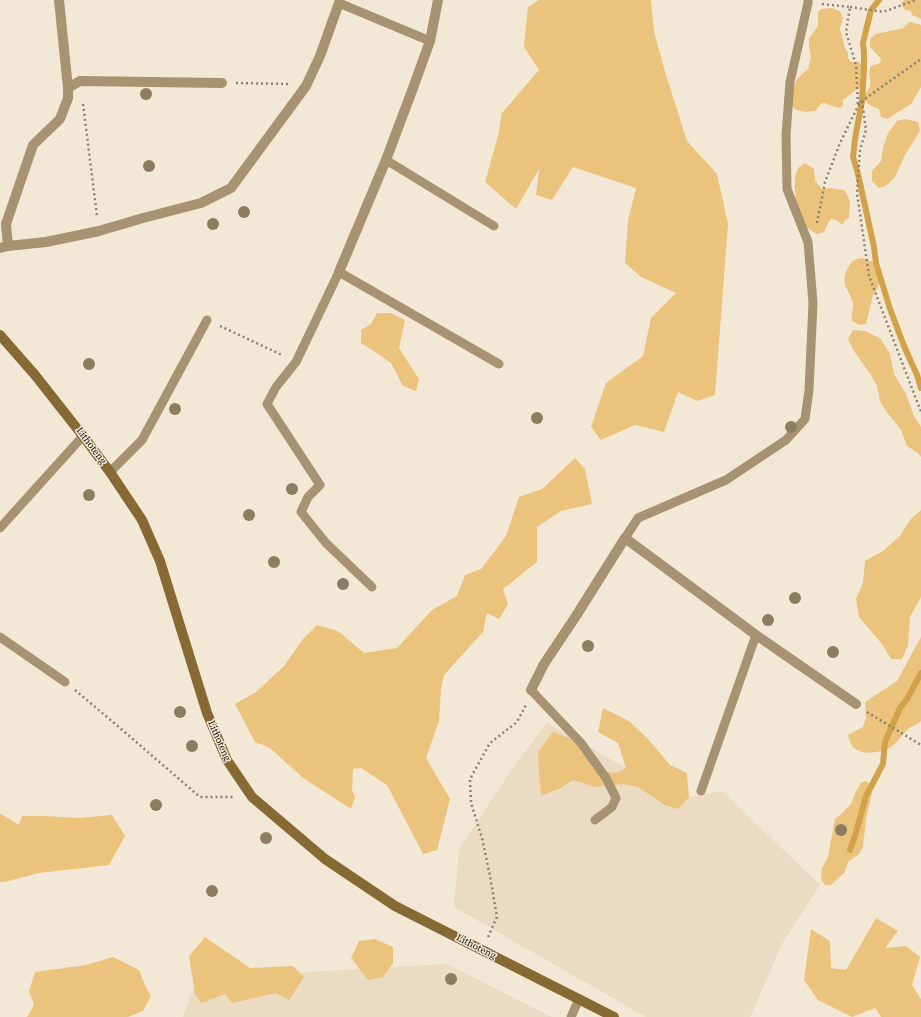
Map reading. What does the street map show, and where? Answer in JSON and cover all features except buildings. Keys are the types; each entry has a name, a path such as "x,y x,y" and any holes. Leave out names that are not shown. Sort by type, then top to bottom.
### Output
{"main road":[{"name":"Lithoteng","path":"0,335 35,375 83,436 110,472 142,520 160,561 207,714 227,760 252,797 325,859 395,906 614,1017"}],"street":[{"path":"59,0 68,98 60,119 33,145 6,224 4,247 46,242 99,231 201,203 231,188 306,86 320,56 339,2"},
{"path":"339,272 386,160 430,41 438,0"},
{"path":"68,88 80,81 222,83"},
{"path":"531,690 544,664 625,538 756,635 856,704"}],"lane":[{"path":"339,2 430,41"},
{"path":"625,538 638,518 726,480 786,440 805,419 809,390 813,303 808,242 787,190 786,143 790,82 808,2"},
{"path":"386,160 494,226"},
{"path":"372,587 326,543 301,512 308,497 320,485 267,404 276,387 296,362 339,272 499,364"},
{"path":"110,472 142,440 206,320"},
{"path":"0,528 83,436"},
{"path":"701,791 756,635"},
{"path":"0,638 65,682"},
{"path":"531,690 581,743 606,778 616,798 612,807 595,820"},
{"path":"571,1017 579,999"}],"path":[{"path":"808,2 883,12 916,0"},
{"path":"850,7 846,32 856,65 858,106"},
{"path":"808,242 813,239 825,182 840,143 858,106 862,101 921,59"},
{"path":"80,81 99,231"},
{"path":"222,83 286,84 306,86"},
{"path":"862,101 866,130 860,150 857,193 869,276 921,412"},
{"path":"206,320 296,362"},
{"path":"65,682 200,797 252,797"},
{"path":"482,950 497,917 483,845 471,803 470,779 490,743 517,722 526,707 531,690"},
{"path":"856,704 921,745"}],"shaded area":[{"path":"539,0 651,0 654,32 687,141 717,174 728,224 715,395 697,401 678,392 664,432 635,425 601,440 591,427 606,383 643,356 651,318 676,293 641,277 625,263 628,221 636,188 573,167 552,200 536,195 539,169 516,209 485,182 498,136 502,113 539,70 524,47 528,7"},
{"path":"904,0 921,0 921,19 912,15 911,11 905,10 901,3"},
{"path":"832,8 840,11 843,18 840,29 845,48 848,53 848,58 851,62 859,62 864,68 865,79 863,85 843,100 843,106 839,108 824,103 821,104 815,111 806,112 796,110 791,105 793,88 797,79 808,69 811,58 809,38 818,26 818,13 821,9"},
{"path":"910,22 921,25 921,87 911,104 887,119 881,117 879,109 867,103 863,96 867,92 870,85 871,66 880,63 881,59 870,47 870,39 876,34 903,28"},
{"path":"905,119 918,122 920,131 905,155 895,177 886,186 879,188 872,181 872,171 881,161 883,148 888,133 897,121"},
{"path":"805,163 814,169 815,181 822,189 830,188 844,190 847,194 850,203 849,218 846,219 842,225 838,221 831,219 824,232 817,234 810,230 804,222 798,207 795,182 796,174 800,166"},
{"path":"862,258 876,263 881,270 878,288 873,295 866,324 859,325 852,321 853,305 844,279 845,274 852,262"},
{"path":"377,313 391,313 405,320 399,348 419,379 416,391 403,386 391,363 361,343 361,330 371,324"},
{"path":"853,330 865,331 880,338 890,354 894,374 906,394 914,416 921,427 921,457 918,453 907,446 901,430 880,401 877,386 848,339"},
{"path":"575,458 585,469 592,504 561,511 537,527 537,562 503,589 508,604 499,619 487,613 483,632 444,675 441,689 439,721 426,758 450,799 437,850 423,854 387,785 361,768 353,769 352,790 355,797 351,809 303,778 270,748 255,742 235,704 256,692 284,666 303,639 317,625 338,631 364,653 397,648 432,610 457,596 465,575 481,569 506,536 519,497 542,489"},
{"path":"921,510 921,597 910,617 908,645 902,659 891,659 882,644 859,617 856,599 863,583 865,561 883,551 900,536 910,520"},
{"path":"921,637 921,721 908,729 891,747 887,749 871,753 857,750 851,744 848,735 863,727 866,718 865,702 897,681"},
{"path":"603,708 629,721 647,738 670,765 687,773 689,797 678,809 665,805 638,787 623,784 595,787 573,780 559,789 541,796 538,752 553,732 569,738 585,752 597,771 616,773 626,768 618,743 598,732"},
{"path":"547,723 626,768 689,797 722,791 820,885 783,942 750,1017 646,1017 454,907 459,849 516,763"},
{"path":"865,781 872,785 872,793 866,819 863,847 859,854 848,862 845,872 831,885 825,885 821,879 822,868 828,857 835,819 851,804 856,791 861,783"},
{"path":"1,814 19,825 22,816 80,818 112,815 125,836 109,865 39,873 0,882"},
{"path":"876,918 898,931 885,948 906,946 920,957 912,985 921,999 921,1017 881,1017 875,1008 852,1017 818,1000 804,980 811,929 830,941 831,968 846,970"},
{"path":"205,937 250,968 293,966 304,977 289,1000 276,993 232,1003 225,994 201,1003 195,994 189,956"},
{"path":"375,939 393,947 393,963 383,977 368,980 351,958 359,941"},
{"path":"113,957 139,970 151,996 143,1011 128,1017 27,1017 34,1005 29,991 35,972 86,965"},
{"path":"447,964 552,1017 183,1017 197,978"}],"waterway":[{"path":"879,0 871,10 863,43 864,68 862,101 853,157 874,247 876,263 890,309 921,388"},
{"path":"850,850 866,796 883,764 885,742 900,708 907,699 921,673"}]}
